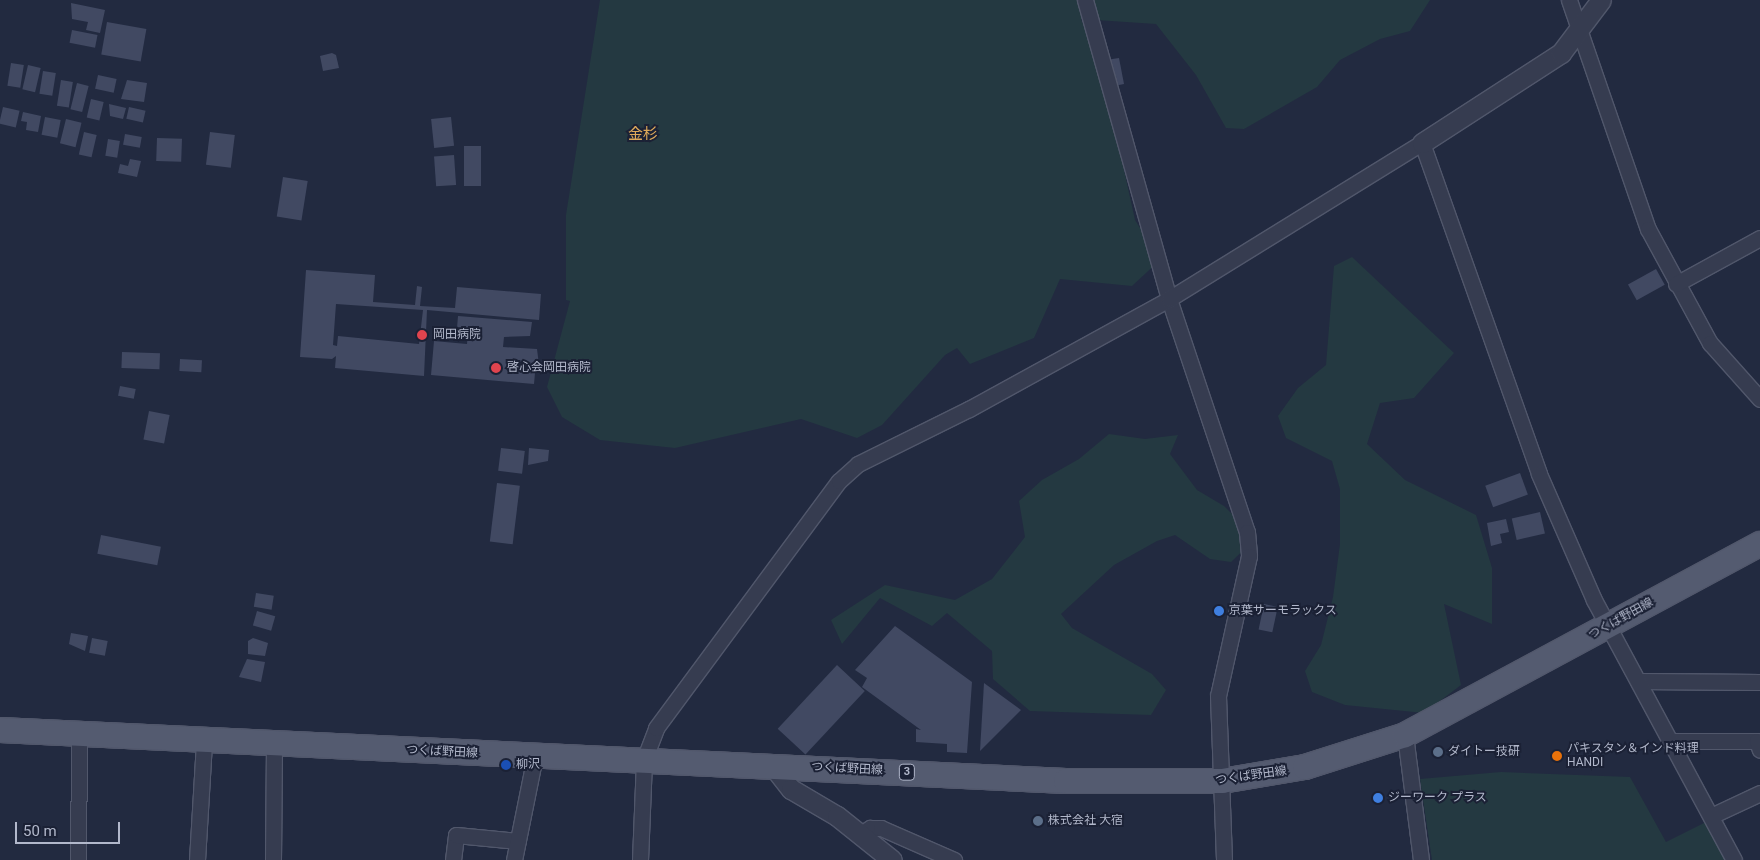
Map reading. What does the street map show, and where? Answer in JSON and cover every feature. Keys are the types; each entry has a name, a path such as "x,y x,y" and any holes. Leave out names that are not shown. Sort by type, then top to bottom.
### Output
{"main road":[{"name":"つくば野田線","path":"0,730 204,742 772,765 1121,783 1222,781 1305,767 1405,735 1760,544"}],"street":[{"path":"1085,0 1169,299 1247,532 1250,556 1218,696 1224,860"},
{"path":"1568,0 1648,229 1676,284 1710,343 1760,399"},
{"path":"640,860 644,760 656,728 839,481 858,464 969,409 1169,299 1526,78 1561,53 1601,0"},
{"path":"1422,143 1539,474 1609,626 1734,860"},
{"path":"1676,284 1760,238"},
{"path":"1638,681 1760,682"},
{"path":"78,860 79,734"},
{"path":"1405,735 1421,860"},
{"path":"1670,741 1756,741 1760,750"},
{"path":"197,860 204,742"},
{"path":"273,860 274,744"},
{"path":"514,860 535,756"},
{"path":"772,765 792,789 861,834 892,860"},
{"path":"1710,816 1760,792"},
{"path":"861,834 870,828 881,828 954,860"},
{"path":"453,860 456,835 518,841"}],"shaded area":[{"path":"600,0 1430,0 1410,31 1380,39 1340,60 1317,87 1244,129 1226,128 1196,75 1156,24 1081,19 1103,74 1135,220 1160,260 1132,286 1060,279 1034,338 970,364 957,348 945,355 882,425 857,438 801,419 675,448 600,440 562,417 547,387 570,301 566,300 566,215"},
{"path":"1352,257 1454,353 1414,398 1380,403 1367,444 1405,480 1476,515 1492,568 1492,624 1444,604 1461,685 1424,713 1345,705 1312,692 1305,671 1321,645 1333,597 1340,544 1340,489 1332,461 1286,438 1278,416 1298,388 1326,365 1334,266"},
{"path":"1109,434 1145,439 1178,435 1170,454 1197,490 1224,506 1256,538 1231,562 1210,559 1175,535 1157,541 1114,565 1061,614 1072,628 1152,674 1166,690 1151,715 1030,711 993,679 992,651 947,613 932,626 880,598 842,644 831,620 885,585 955,600 992,579 1025,537 1019,501 1042,480 1079,459"},
{"path":"1501,772 1630,777 1666,842 1710,820 1730,860 1432,860 1420,779"}],"building":[{"path":"71,3 105,10 100,33 86,30 88,22 72,19"},
{"path":"107,22 146,29 141,61 101,54"},
{"path":"72,30 98,35 95,48 70,43"},
{"path":"332,53 336,55 339,68 323,71 320,56"},
{"path":"1119,58 1124,84 1114,86 1106,60"},
{"path":"11,63 24,65 20,88 7,86"},
{"path":"28,65 41,68 35,92 22,89"},
{"path":"43,71 56,73 52,96 39,94"},
{"path":"98,75 117,79 114,93 95,89"},
{"path":"61,80 73,82 69,108 57,106"},
{"path":"127,80 147,83 144,102 121,99"},
{"path":"77,83 89,86 82,112 70,109"},
{"path":"91,99 104,102 99,120 87,118"},
{"path":"109,104 126,108 123,119 110,116"},
{"path":"3,107 20,111 16,127 0,124"},
{"path":"129,107 146,111 143,123 126,119"},
{"path":"23,112 41,116 38,132 26,130 27,122 21,121"},
{"path":"45,117 61,120 57,138 42,135"},
{"path":"451,117 454,146 434,148 431,119"},
{"path":"66,119 82,123 75,147 60,143"},
{"path":"84,132 97,135 91,157 79,154"},
{"path":"210,132 235,135 231,168 206,165"},
{"path":"125,134 142,137 140,148 123,145"},
{"path":"157,138 182,139 181,162 156,161"},
{"path":"108,139 120,141 117,158 105,156"},
{"path":"464,146 481,146 481,186 464,186"},
{"path":"454,155 456,185 436,186 434,156"},
{"path":"130,159 141,161 137,177 118,173 120,164 128,166"},
{"path":"283,177 308,181 301,220 277,217"},
{"path":"1656,269 1665,285 1637,300 1628,285"},
{"path":"306,270 375,275 373,302 415,305 417,286 422,287 420,306 455,308 457,287 541,294 539,320 427,310 424,376 335,368 336,356 332,359 300,357","holes":["336,304 423,310 419,344 338,336 337,346 333,345"]},
{"path":"458,316 532,322 530,336 504,337 503,347 537,349 540,373 535,373 534,384 431,375 434,341 467,344 468,330 457,328"},
{"path":"122,352 160,353 159,369 121,368"},
{"path":"180,359 202,360 201,372 179,371"},
{"path":"120,386 136,389 134,399 118,396"},
{"path":"149,411 170,415 164,443 143,439"},
{"path":"501,448 525,451 522,474 498,471"},
{"path":"529,448 549,450 548,461 528,465"},
{"path":"1520,473 1528,495 1493,507 1485,486"},
{"path":"497,483 520,486 513,544 490,542"},
{"path":"1540,512 1545,533 1517,540 1512,519"},
{"path":"1506,519 1509,532 1500,534 1502,543 1491,546 1487,523"},
{"path":"101,535 161,547 157,565 97,554"},
{"path":"256,593 274,596 272,610 254,607"},
{"path":"1264,604 1278,607 1272,632 1259,629"},
{"path":"257,611 275,616 271,631 253,625"},
{"path":"895,626 972,682 967,753 947,752 947,744 916,742 916,729 921,730 862,687 867,678 855,670"},
{"path":"71,633 88,636 85,651 69,644"},
{"path":"92,638 108,641 105,656 89,653"},
{"path":"253,638 268,643 265,656 248,654 248,641"},
{"path":"247,659 265,662 261,682 239,677"},
{"path":"837,665 865,691 805,755 778,729"},
{"path":"984,683 1021,710 980,751"}],"place":[{"name":"岡田病院","path":"422,335"},
{"name":"啓心会岡田病院","path":"496,368"},
{"name":"京葉サーモラックス","path":"1219,611"},
{"name":"ダイトー技研","path":"1438,752"},
{"name":"パキスタン＆インド料理 HANDI","path":"1557,756"},
{"name":"柳沢","path":"506,765"},
{"name":"ジーワーク プラス","path":"1378,798"},
{"name":"株式会社 大宿","path":"1038,821"}],"district":[{"name":"金杉","path":"643,135"}]}
